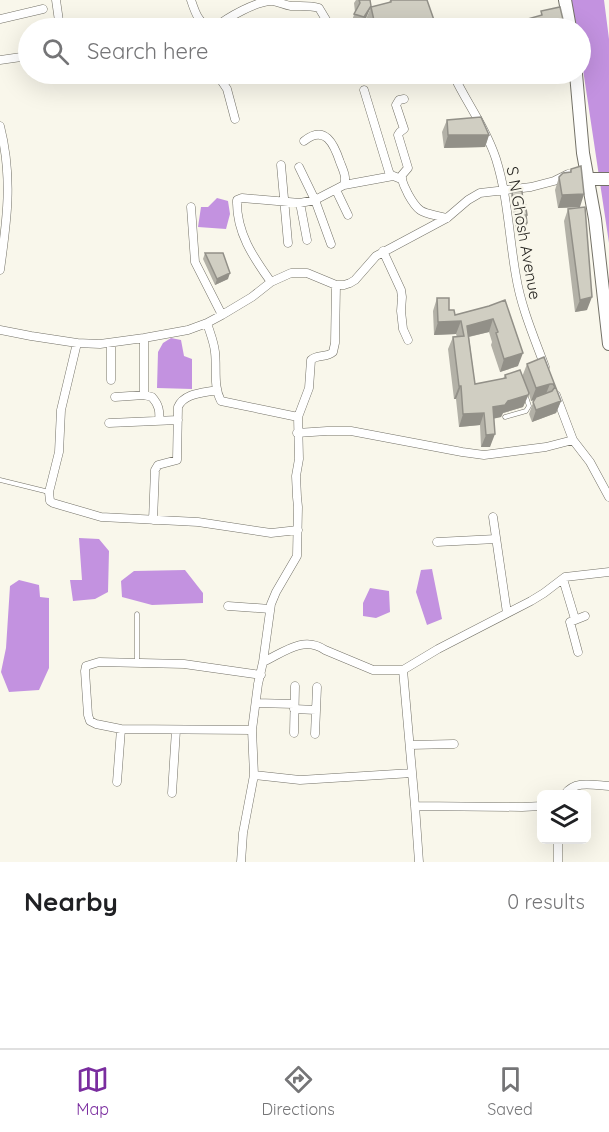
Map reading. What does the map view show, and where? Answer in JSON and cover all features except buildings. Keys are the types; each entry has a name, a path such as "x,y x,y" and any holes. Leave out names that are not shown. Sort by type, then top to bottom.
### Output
{"main road":[{"path":"565,0 568,18"},
{"path":"577,84 585,165 595,219 609,344"},
{"path":"588,179 609,178"}],"street":[{"path":"56,0 59,18"},
{"path":"191,0 198,18"},
{"path":"229,18 255,4 272,1 286,5 313,6 319,8 325,18"},
{"path":"0,19 43,9"},
{"path":"0,60 18,57"},
{"path":"224,84 235,119"},
{"name":"S N Ghosh Avenue","path":"458,84 492,147 504,190 518,289 542,364 548,375"},
{"path":"364,90 388,172 397,177 417,208 423,212 447,218"},
{"path":"271,282 245,241 239,224 237,199 300,203 315,200 344,185 402,176 408,168 398,135 404,129 396,105 399,100 404,99"},
{"path":"0,126 8,190 0,270"},
{"path":"304,141 316,134 327,137 334,146 345,175 344,185"},
{"path":"281,165 288,243"},
{"path":"0,330 77,343 111,343 188,330 207,324 252,297 271,282 291,273 311,274 336,285 350,283 373,258 383,251 447,218 480,192 523,189 544,184 566,176 585,165"},
{"path":"299,167 315,200 331,244"},
{"path":"336,190 348,215"},
{"path":"300,203 307,240"},
{"path":"191,207 195,262 222,315"},
{"path":"383,251 401,290 403,329 408,340"},
{"path":"241,862 243,833 254,775 252,730 270,609 276,592 297,556 298,417 309,387 311,360 328,356 333,352 336,285"},
{"path":"207,324 215,352 217,394 221,401 298,417"},
{"path":"144,338 144,395"},
{"path":"77,343 61,410 59,452 49,492 50,501 100,517 198,522 271,533 298,531"},
{"path":"111,343 111,380"},
{"path":"552,386 573,440 590,462 609,497"},
{"path":"153,520 155,470 158,465 177,460 180,402 189,395 217,390"},
{"path":"115,397 144,395 152,397 160,410 159,421"},
{"path":"109,423 178,420"},
{"path":"297,433 351,431 484,455 546,447 573,440"},
{"path":"493,517 507,613"},
{"path":"437,542 496,539"},
{"path":"263,662 293,646 310,645 319,646 350,662 373,670 403,670 544,593 566,577 609,572"},
{"path":"563,579 575,619"},
{"path":"228,606 270,609"},
{"path":"578,652 570,621 585,616"},
{"path":"252,730 121,729 96,724 90,721 88,715 85,671 86,666 99,662 184,664 261,675"},
{"path":"403,670 419,862"},
{"path":"294,686 294,733"},
{"path":"315,734 317,687"},
{"path":"256,703 316,710"},
{"path":"117,782 121,729"},
{"path":"172,793 176,730"},
{"path":"410,745 454,744"},
{"path":"254,775 300,780 412,773"},
{"path":"569,790 577,785 609,786"},
{"path":"415,806 537,806"},
{"path":"558,844 558,862"}],"lane":[{"path":"523,388 529,406"},
{"path":"505,417 526,411 529,406 538,403"},
{"path":"0,480 49,492"},
{"path":"137,614 137,663"}],"shaded area":[{"path":"571,0 604,0 609,39 609,243 585,84 591,84 591,18 574,18"},
{"path":"217,198 228,201 230,214 226,229 198,227 201,207 208,207"},
{"path":"171,338 181,340 184,356 192,359 192,389 157,388 158,352 163,343"},
{"path":"79,538 99,539 109,551 108,592 95,599 73,601 70,580 82,580"},
{"path":"432,569 442,619 427,625 416,592 421,570"},
{"path":"185,570 203,593 203,603 152,605 122,597 121,581 134,571"},
{"path":"19,580 39,585 40,597 49,598 49,668 39,690 9,692 1,672 6,648 10,586"},
{"path":"370,588 389,591 390,612 376,618 363,616 363,603"}]}
